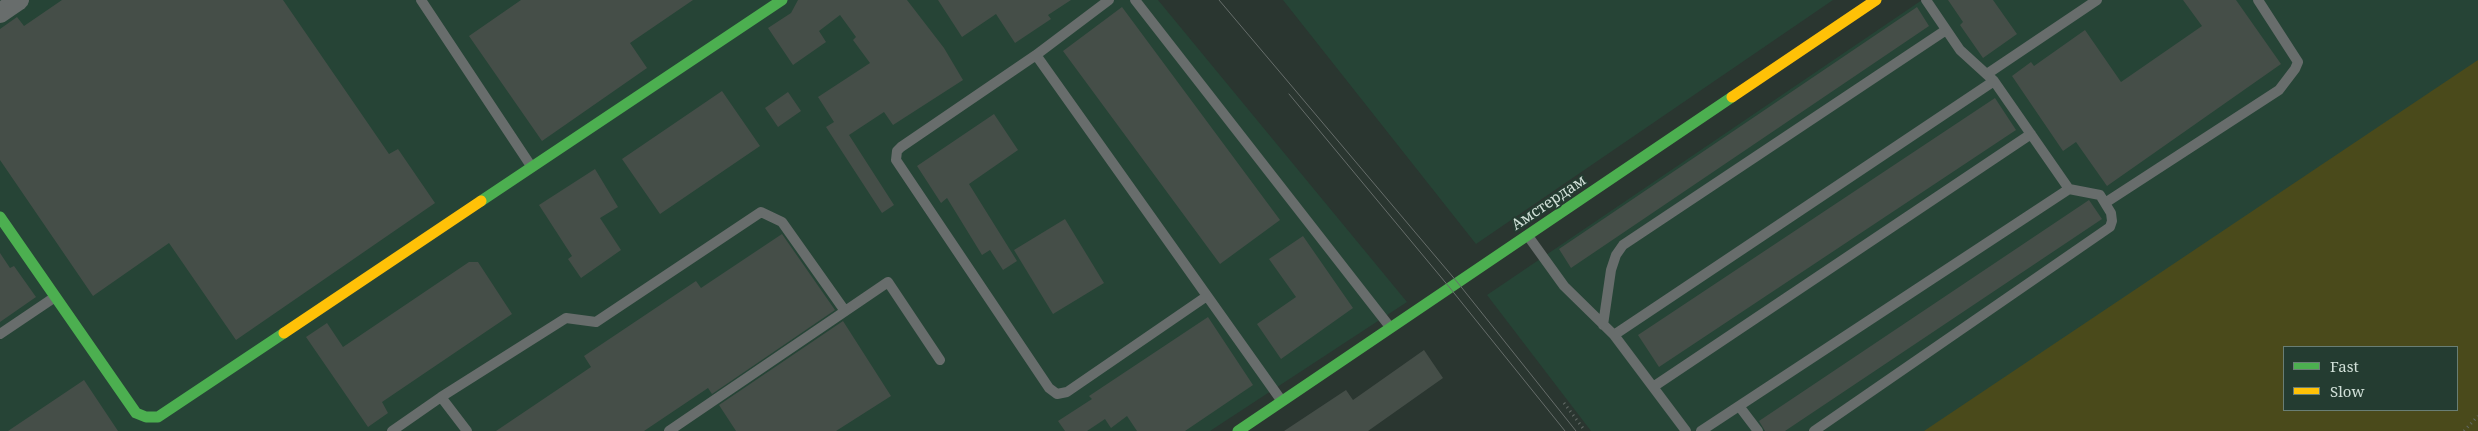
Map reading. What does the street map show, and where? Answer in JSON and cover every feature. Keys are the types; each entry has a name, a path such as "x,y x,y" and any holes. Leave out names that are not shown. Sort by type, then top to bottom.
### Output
{"street":[{"path":"0,13 19,0"},
{"path":"0,217 129,405 136,413 146,417 158,417 782,0"},
{"name":"Амстердам","path":"1238,431 1876,0"}],"lane":[{"path":"421,0 532,167"},
{"path":"1109,0 1036,55 901,147 897,151 896,160 1049,388 1057,394 1067,392 1207,296"},
{"path":"1136,0 1391,328"},
{"path":"1814,431 2110,227 2112,221 2111,213 2100,195 2070,189 1990,77 1960,50 1926,0"},
{"path":"1614,335 1990,77 2097,0"},
{"path":"2105,203 2279,90 2295,69 2298,62 2258,0"},
{"path":"1603,325 1611,270 1616,255 1624,245 1946,30"},
{"path":"1036,55 1282,401"},
{"path":"1653,387 2031,134"},
{"path":"1701,431 2070,189"},
{"path":"392,431 441,397 566,318 596,322 761,212 782,222 845,311"},
{"path":"1528,236 1564,286 1614,335 1686,431"},
{"path":"669,431 888,282 940,360"},
{"path":"0,334 56,296"},
{"path":"441,397 467,431"},
{"path":"1739,406 1758,431"}],"path":[{"path":"1564,403 1585,431"},
{"path":"2464,431 2478,416"}],"shaded area":[{"path":"0,0 1158,0 1407,302 1210,431 0,431"},
{"path":"1283,0 1833,0 1476,244"},
{"path":"1922,0 2478,0 2478,431 1591,431 1487,295"},
{"path":"2478,60 2478,431 1924,431"}],"building":[{"path":"62,0 283,0 389,154 398,149 435,203 236,340 169,243 93,296 0,160 0,29 17,17 24,26"},
{"path":"521,0 693,0 630,43 647,68 542,141 469,36"},
{"path":"798,0 907,0 944,48 963,80 893,125 884,112 849,135 894,205 882,213 826,127 834,122 818,97 870,63 853,40 856,37 840,15 819,31 826,42 793,65 768,28 791,13"},
{"path":"938,0 1071,0 1048,15 1051,19 1015,43 996,14 962,37"},
{"path":"1948,0 1993,0 2017,34 1983,58 1960,25 1963,22"},
{"path":"2183,0 2236,0 2281,64 2107,186 2076,142 2063,151 2012,76 2031,62 2034,66 2085,30 2121,82 2202,26"},
{"path":"1122,7 1280,220 1220,264 1063,51"},
{"path":"1917,7 1929,26 1571,268 1559,249"},
{"path":"722,91 760,146 660,214 622,159"},
{"path":"788,92 801,111 778,127 765,108"},
{"path":"1995,98 2016,130 1659,367 1638,335"},
{"path":"994,114 1018,150 969,184 1017,261 1003,270 990,250 982,255 947,198 941,203 917,166"},
{"path":"595,169 618,207 600,218 621,250 581,278 568,259 572,256 539,205"},
{"path":"2089,200 2102,219 1785,431 1765,431 1759,421"},
{"path":"1065,219 1104,283 1053,314 1014,250"},
{"path":"782,234 835,310 712,394 708,388 644,431 496,431 591,367 584,356 696,281 701,288"},
{"path":"1303,236 1353,308 1281,359 1257,324 1296,297 1269,259"},
{"path":"0,253 10,268 14,266 36,297 0,322"},
{"path":"469,262 478,262 512,314 382,402 388,413 368,427 306,337 327,323 343,347"},
{"path":"1208,317 1253,385 1185,431 1137,431 1127,416 1111,428 1105,419 1087,431 1065,431 1058,421 1092,399 1089,396"},
{"path":"843,321 891,396 836,431 736,431 719,405"},
{"path":"1424,350 1443,378 1368,431 1284,431 1346,390 1353,400"},
{"path":"84,380 118,431 8,431"}],"tram line":[{"path":"1219,0 1458,283 1576,431"},
{"path":"1289,94 1450,288 1565,431"}],"traffic: fast":[{"path":"481,201 782,0"},
{"path":"1238,431 1732,97"},
{"path":"0,217 136,413 146,417 158,417 284,333"}],"traffic: slow":[{"path":"1732,97 1876,0"},
{"path":"284,333 481,201"}]}
